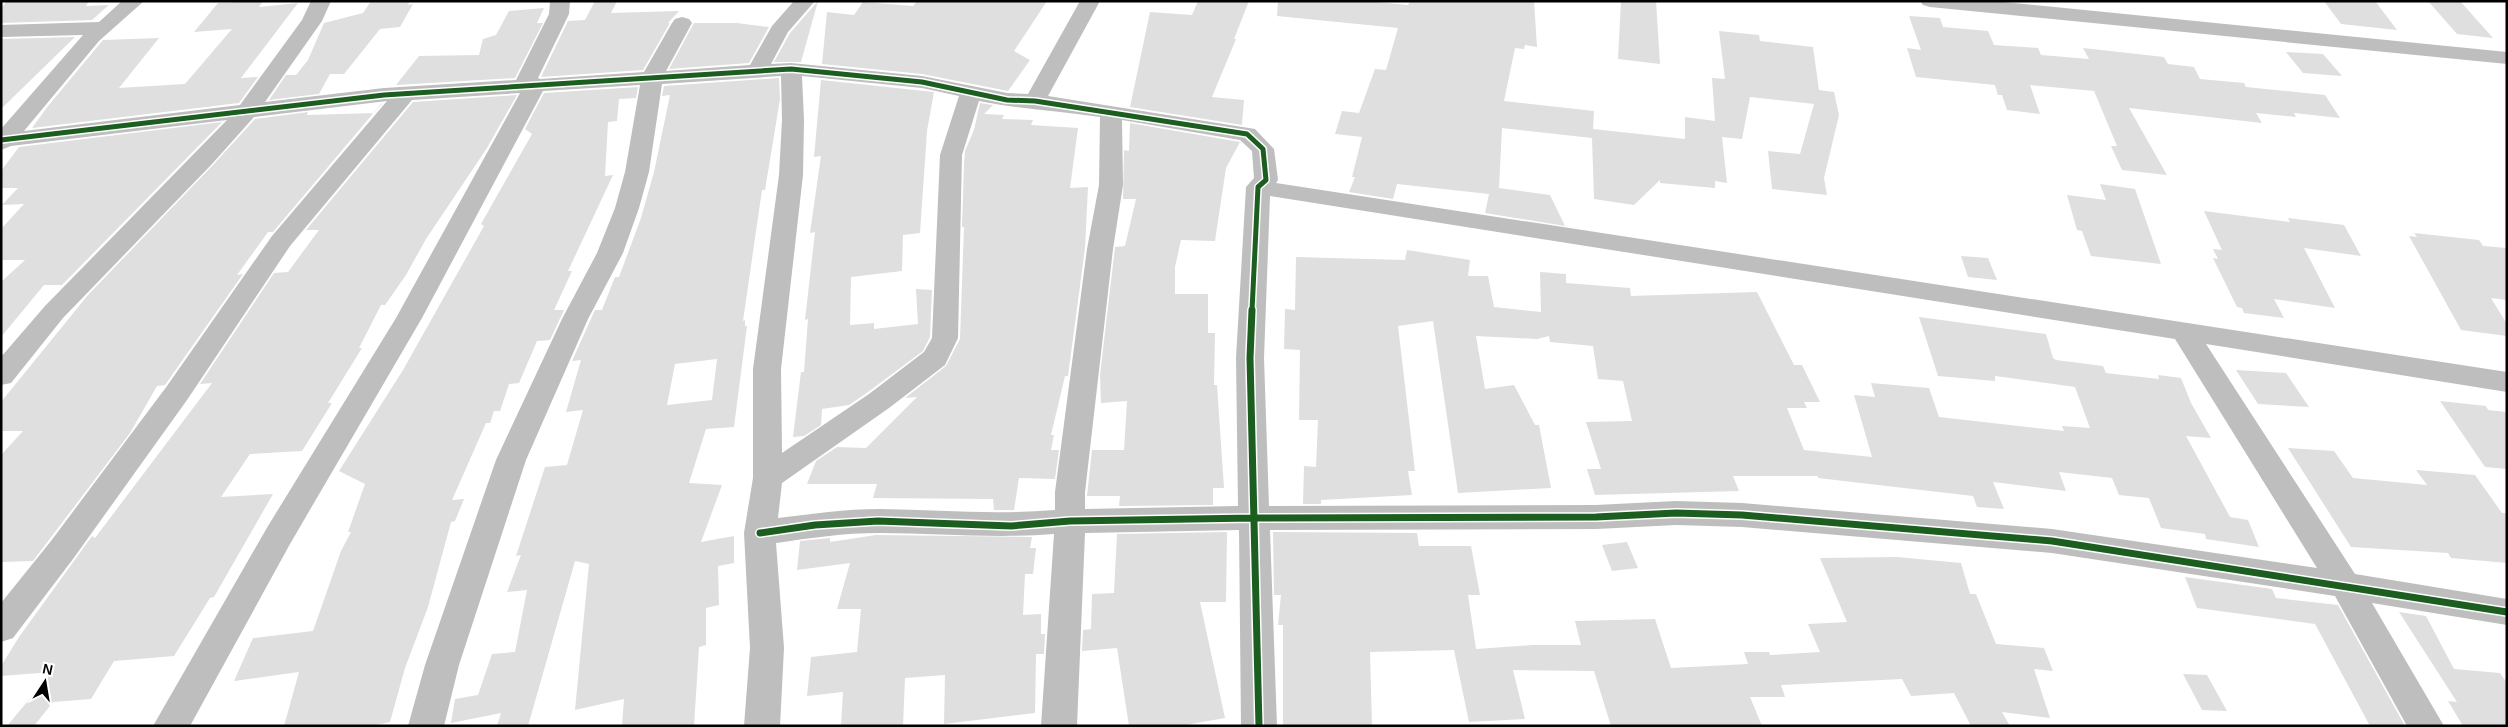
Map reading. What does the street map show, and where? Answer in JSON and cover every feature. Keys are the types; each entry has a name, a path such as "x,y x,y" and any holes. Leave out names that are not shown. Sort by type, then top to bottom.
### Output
{"street":[{"path":"2,141 92,37 134,1"},
{"path":"1,376 54,312 204,159 246,113 312,21 321,1"},
{"path":"171,726 279,535 409,318 530,85 559,14 560,1"},
{"path":"757,71 779,30 806,1"},
{"path":"1035,102 1090,1"},
{"path":"1930,1 2072,9 2507,58"},
{"path":"426,726 442,665 511,460 575,319 610,253 627,208 637,172 652,77 682,23"},
{"path":"1,31 104,28"},
{"path":"2,141 404,94 791,69 922,82 1007,100 1111,112 1247,134 1263,149 1266,180 1258,187 1250,358 1259,726"},
{"path":"762,726 767,648 760,533 768,478 767,368 791,175 793,120 791,69"},
{"path":"768,478 880,400 935,358 945,338 951,156 972,92"},
{"path":"1,628 62,550 177,393 281,241 404,94"},
{"path":"1059,726 1070,492 1100,249 1111,185 1111,112"},
{"path":"1258,187 2507,382"},
{"path":"2182,330 2345,585 2426,726"},
{"path":"760,533 815,525 878,521 1011,526 1070,521 1253,518 1596,517 1676,513 1742,515 2052,542 2345,585 2507,612"}],"building":[{"path":"7,1 89,1 86,6 109,5 92,20 1,23 1,8"},
{"path":"263,1 259,7 298,3 241,78 258,77 239,103 32,128 103,40 159,38 119,88 185,84 232,29 194,32 218,3"},
{"path":"371,1 410,1 408,5 413,4 400,27 380,29 344,74 330,74 319,94 269,100 286,75 296,75 308,60 324,23 363,13"},
{"path":"595,1 617,1 611,13 679,11 668,23 670,23 643,70 541,77 568,21 585,20"},
{"path":"818,1 801,62 774,62 790,33"},
{"path":"917,1 1047,1 1014,51 1030,60 1008,91 922,74 822,64 827,12 854,15 863,2 913,6"},
{"path":"1198,1 1249,1 1234,39 1236,39 1212,97 1244,100 1242,125 1130,107 1150,12 1192,15"},
{"path":"1278,1 1365,1 1408,5 1410,1 1534,1 1537,47 1525,45 1524,49 1515,48 1504,101 1594,111 1593,129 1685,139 1685,117 1715,121 1712,78 1725,79 1719,31 1759,35 1760,41 1813,47 1819,90 1834,92 1839,115 1824,178 1827,195 1772,189 1768,151 1800,154 1814,104 1750,97 1742,139 1722,137 1727,183 1715,181 1715,188 1660,183 1660,180 1634,205 1594,199 1592,138 1502,128 1499,188 1550,195 1565,226 1485,213 1489,194 1397,184 1393,199 1349,192 1355,177 1352,177 1362,137 1335,134 1342,111 1359,113 1375,69 1386,70 1398,28 1277,16"},
{"path":"1621,1 1656,1 1660,64 1618,59"},
{"path":"2324,1 2375,1 2397,30 2341,24"},
{"path":"2428,1 2460,1 2493,38 2457,34"},
{"path":"544,8 537,23 543,23 515,78 396,85 419,56 479,55 483,39 496,35 509,11"},
{"path":"1909,16 1940,18 1943,27 1988,31 1994,45 2038,48 2041,55 2089,59 2083,48 2164,57 2168,64 2194,67 2200,79 2244,83 2246,87 2325,95 2340,118 2294,113 2296,117 2256,113 2262,123 2129,108 2167,175 2122,170 2111,146 2117,146 2094,91 2030,85 2040,114 2007,110 2002,95 1998,95 1995,85 1916,77 1907,48 1921,50"},
{"path":"694,23 737,23 769,27 749,63 669,69"},
{"path":"75,37 1,109 1,39"},
{"path":"2286,52 2323,54 2342,76 2303,73"},
{"path":"779,78 780,99 765,190 762,190 743,321 745,320 745,326 747,326 734,427 706,429 689,483 722,485 701,542 734,536 734,563 718,566 719,605 706,608 706,645 699,647 694,726 622,726 624,699 575,710 589,564 575,561 528,726 497,726 501,713 451,723 455,699 478,695 492,654 515,652 527,590 507,592 521,555 516,556 545,467 567,465 583,410 566,412 581,360 572,361 595,310 602,310 615,277 619,277 641,218 654,172 670,95 662,96 664,86","holes":["717,359 712,400 667,405 675,364"]},
{"path":"821,80 934,92 927,131 920,233 903,235 902,271 851,277 850,325 874,323 874,329 918,324 916,289 932,290 930,337 923,351 868,392 849,405 822,409 821,425 804,436 793,437 801,372 804,372 808,319 805,320 815,232 810,233 821,156 814,157"},
{"path":"638,87 636,98 619,99 617,121 608,122 605,176 613,175 568,271 572,271 554,310 564,310 550,340 537,341 519,383 509,384 500,411 494,411 490,423 486,423 452,500 464,499 455,521 451,522 428,607 405,668 390,722 371,726 284,726 299,672 234,681 253,638 313,631 341,551 351,532 348,532 365,484 339,471 403,370 484,226 481,224 532,134 525,129 544,93"},
{"path":"517,95 487,148 426,239 406,275 385,305 381,305 359,348 362,348 328,403 332,403 302,451 250,454 221,497 273,494 214,597 210,598 174,656 114,661 91,699 53,702 34,726 7,726 52,672 1,676 1,666 19,637 92,536 95,538 212,383 200,384 274,273 288,272 319,230 306,230 413,102"},
{"path":"980,103 993,105 984,114 1004,115 1002,119 1033,120 1031,125 1078,128 1070,188 1088,187 1085,248 1068,376 1065,376 1051,435 1054,435 1051,450 1059,450 1055,479 1019,478 1014,510 994,510 993,499 873,498 877,484 807,484 816,461 837,447 866,448 917,397 905,398 946,366 960,339 965,151 974,130"},
{"path":"308,112 307,115 374,113 273,232 268,232 237,275 243,274 165,385 157,386 130,433 33,561 1,562 1,455 23,431 1,431 1,402 88,295 255,119"},
{"path":"222,122 62,285 44,285 1,337 1,282 25,260 1,260 1,229 24,204 2,205 18,188 1,188 1,171 19,147"},
{"path":"1130,123 1240,142 1226,168 1215,241 1181,240 1175,267 1175,294 1208,294 1208,333 1215,333 1214,385 1217,385 1224,488 1213,488 1213,505 1119,506 1120,496 1087,496 1092,450 1124,450 1127,401 1101,403 1100,375 1115,247 1125,246 1136,199 1123,199 1124,150 1129,151"},
{"path":"2100,184 2135,189 2161,264 2091,256 2082,231 2077,230 2067,195 2106,200"},
{"path":"2204,211 2290,222 2288,218 2344,225 2361,256 2304,248 2335,308 2274,299 2284,318 2244,313 2242,308 2237,307 2213,258 2218,259 2213,249 2222,250"},
{"path":"2414,233 2479,240 2483,246 2507,248 2507,300 2491,298 2507,324 2507,336 2461,330 2409,236 2417,237"},
{"path":"1407,250 1470,260 1468,276 1488,276 1494,307 1541,312 1540,272 1566,274 1566,283 1630,288 1631,296 1757,292 1794,365 1802,365 1820,402 1804,402 1807,408 1787,408 1804,450 1872,457 1854,395 1875,397 1871,383 1929,388 1939,417 2064,431 2062,426 2090,428 2075,387 1995,376 1995,381 1938,376 1919,317 2046,334 2053,358 2056,360 2103,366 2106,373 2159,379 2158,375 2181,378 2191,403 2211,438 2186,436 2230,517 2248,520 2259,547 2206,539 2205,534 2161,528 2149,498 2119,495 2112,478 2059,472 2066,491 1993,482 2004,509 1977,507 1973,496 1818,478 1818,476 1733,476 1739,491 1595,495 1587,469 1601,469 1586,422 1632,421 1623,381 1598,379 1593,346 1550,342 1549,336 1537,339 1476,336 1485,389 1514,385 1535,425 1539,425 1551,488 1458,493 1433,321 1398,326 1415,471 1408,471 1412,495 1321,500 1321,504 1303,504 1304,466 1316,467 1318,420 1299,420 1300,350 1284,349 1285,309 1295,310 1296,257 1405,260"},
{"path":"1961,256 1988,258 1997,280 1968,277"},
{"path":"2236,370 2286,373 2309,407 2258,404"},
{"path":"2440,401 2486,406 2488,410 2507,412 2507,469 2485,467"},
{"path":"2288,448 2334,451 2353,478 2427,485 2416,470 2475,475 2502,513 2507,513 2507,563 2451,558 2448,553 2351,547"},
{"path":"1227,532 1226,602 1200,602 1225,718 1180,726 1129,726 1117,648 1082,651 1083,630 1091,629 1092,594 1114,593 1117,534"},
{"path":"1273,532 1417,533 1419,546 1471,546 1480,595 1468,595 1476,649 1533,645 1581,645 1575,621 1655,619 1671,668 1748,664 1744,652 1769,652 1770,655 1820,652 1808,624 1847,622 1820,558 1897,557 1961,563 1970,594 1976,594 1996,644 2044,648 2053,671 2034,669 2050,718 2002,712 2010,726 1971,726 1954,693 1911,696 1902,679 1781,685 1785,697 1750,697 1762,726 1611,726 1594,671 1513,670 1525,719 1469,722 1454,650 1370,652 1372,726 1283,726 1283,625 1278,625 1281,595 1274,595"},
{"path":"876,535 1032,537 1030,548 1036,548 1033,574 1025,574 1023,615 1041,614 1041,634 1045,634 1044,654 1036,654 1035,713 944,724 945,675 905,678 903,726 841,726 843,692 807,696 811,657 857,652 861,609 837,609 850,563 797,570 800,541 830,538 830,542"},
{"path":"1627,542 1638,568 1612,571 1602,545"},
{"path":"2185,577 2272,589 2276,598 2338,605 2405,726 2370,726 2315,624 2197,608"},
{"path":"2399,612 2426,616 2454,669 2500,673 2507,683 2507,726 2463,726 2448,701 2457,702"},
{"path":"2183,674 2207,675 2227,711 2202,710"}],"cycle path":[{"path":"1,140 384,95 791,69 922,82 1007,100 1035,101 1247,134 1263,149 1266,180 1258,187 1250,358 1259,726"},
{"path":"760,533 815,525 878,521 1011,526 1070,521 1253,518 1596,517 1676,513 1742,515 2052,541 2345,585 2507,612"}]}
